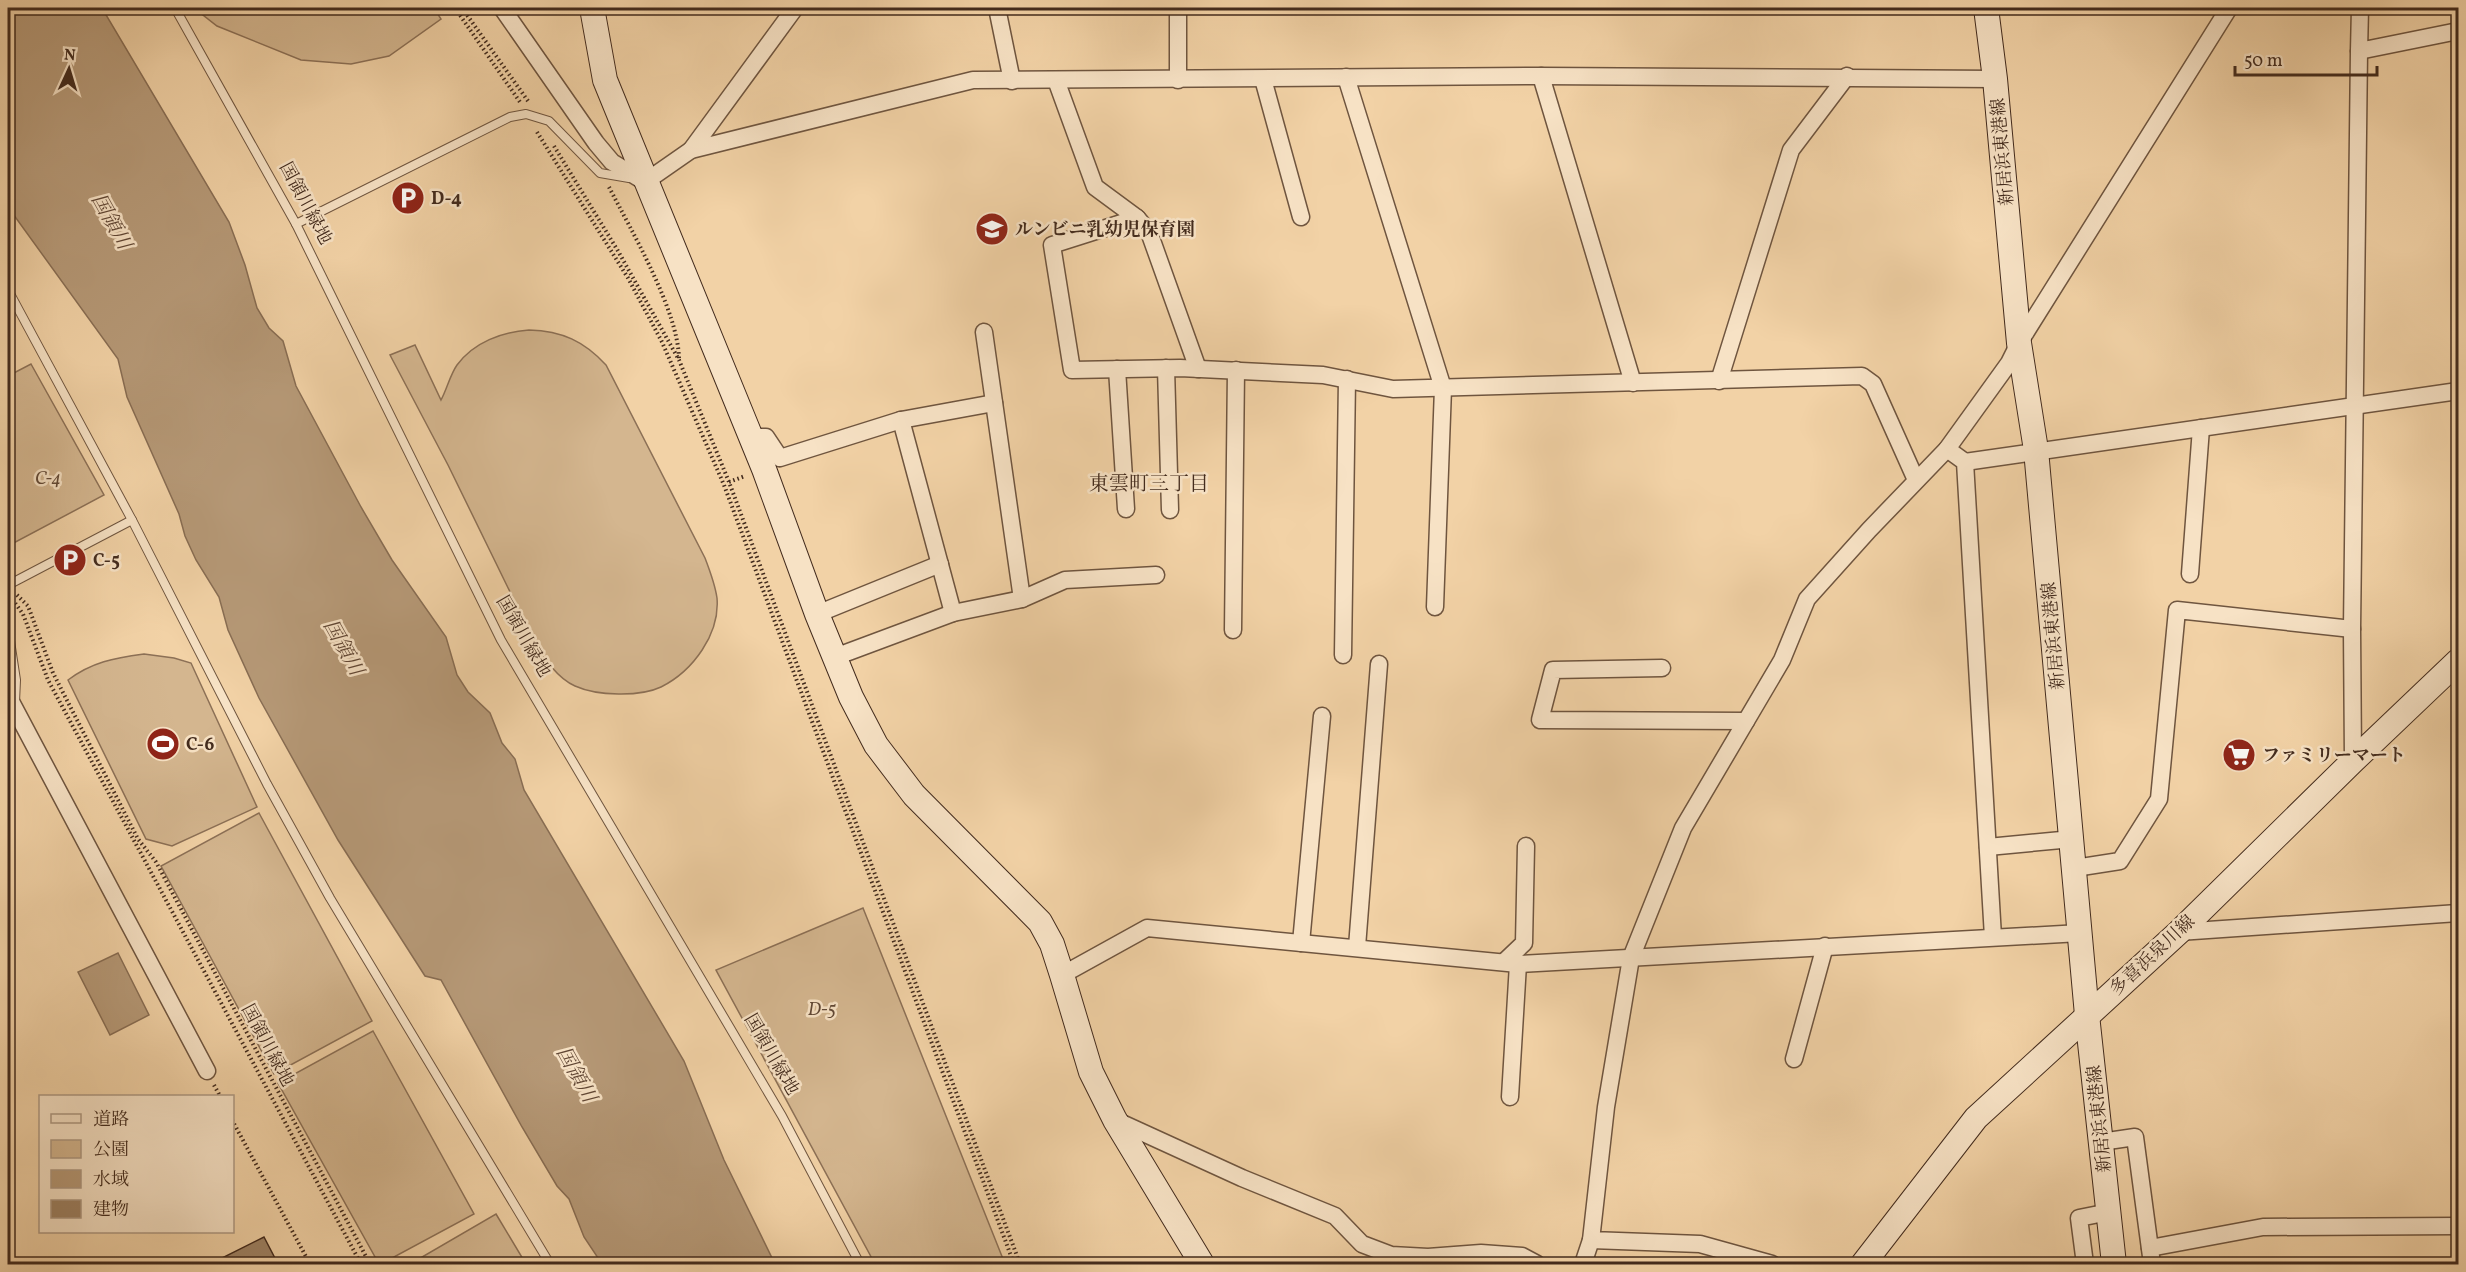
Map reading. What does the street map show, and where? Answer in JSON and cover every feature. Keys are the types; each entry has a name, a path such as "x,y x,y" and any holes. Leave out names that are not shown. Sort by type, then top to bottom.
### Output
{"main road":[{"path":"592,8 605,80 751,437 817,614 851,697 876,745 914,795 1040,922 1052,944 1091,1072 1115,1120 1202,1264"},
{"name":"新居浜東港線","path":"1986,8 1995,79 2019,343 2036,450 2087,1015 2114,1264"},
{"name":"多喜浜泉川線","path":"1863,1264 1977,1118 2179,932 2458,661"}],"street":[{"path":"502,8 596,143 612,162 645,182 691,150 795,8"},
{"path":"997,8 1012,81"},
{"path":"1178,8 1178,80"},
{"path":"1582,1264 1591,1240 1606,1107 1631,958 1683,828 1782,660 1807,598 1947,449 2009,363 2019,343 2229,8"},
{"path":"2353,761 2352,629 2360,8"},
{"path":"2359,51 2458,31"},
{"path":"691,150 973,80 1541,76 1847,76 1995,79"},
{"path":"1541,76 1633,383"},
{"path":"1719,381 1791,150 1847,76"},
{"path":"1346,77 1443,388 1435,608"},
{"path":"1263,79 1301,218"},
{"path":"1056,80 1095,188 1137,218 1149,232 1198,369"},
{"path":"1137,218 1052,245 1072,370 1166,368 1323,375 1393,389 1862,376 1873,384 1916,480"},
{"path":"984,332 1022,599"},
{"path":"1166,368 1170,510"},
{"path":"1117,369 1126,509"},
{"path":"1233,630 1236,370"},
{"path":"1343,655 1347,380"},
{"path":"1947,449 1965,462 2458,391"},
{"path":"751,437 766,437 780,458 901,420 994,403"},
{"path":"901,420 953,613"},
{"path":"2190,574 2201,428"},
{"path":"1965,462 1993,937"},
{"path":"817,614 940,564"},
{"path":"835,657 953,613 1022,599 1065,580 1156,575"},
{"path":"2075,868 2120,861 2159,799 2176,610 2352,629"},
{"path":"1357,947 1379,664"},
{"path":"1662,668 1553,670 1540,720 1746,721"},
{"path":"10,706 207,1071"},
{"path":"1301,943 1322,716"},
{"path":"1988,848 2072,839"},
{"path":"1510,1096 1511,963 1524,943 1526,846"},
{"path":"2179,932 2458,913"},
{"path":"1062,975 1147,928 1511,963 2080,933"},
{"path":"1794,1059 1825,946"},
{"path":"1115,1120 1242,1178 1335,1216 1362,1244 1391,1255 1428,1257 1481,1253 1522,1256 1537,1264"},
{"path":"2101,1142 2135,1137 2151,1256 2263,1227 2458,1226"},
{"path":"2085,1264 2079,1218 2109,1212"},
{"path":"1591,1240 1700,1244 1772,1264"}],"lane":[{"path":"175,8 296,224 501,640 777,1106 860,1264"},
{"path":"296,224 510,117 531,116 549,121 600,172 645,182"},
{"path":"8,290 132,520 267,784 330,898 550,1264"},
{"path":"8,585 132,520"},
{"path":"8,628 16,680 10,706"}],"path":[{"path":"456,8 531,116 618,251 679,360 733,493 1020,1264"},
{"path":"462,8 525,97 531,116 628,278 662,342 724,485 1014,1264"},
{"path":"600,172 642,253 672,318 679,342 679,360"},
{"name":"国領川緑地","path":"14,592 28,606 53,673 138,839 156,862 369,1264"},
{"path":"8,593 23,614 58,701 361,1264"},
{"path":"234,1124 310,1264"}],"green space":[{"path":"194,8 434,8 441,19 389,56 351,64 301,60 217,26"},
{"path":"529,330 562,335 572,339 606,365 705,558 717,598 714,625 709,638 694,661 673,680 661,687 630,694 595,692 569,683 547,662 535,643 448,465 390,355 415,345 441,400 457,365 472,350 499,336"},
{"name":"C-4","path":"31,364 104,495 8,546 8,376"},
{"name":"C-6","path":"144,654 191,663 257,807 172,846 146,839 68,680 104,662"},
{"path":"259,813 372,1021 274,1074 161,866"},
{"name":"D-5","path":"863,908 1005,1264 875,1264 716,970"},
{"path":"373,1031 474,1214 381,1264 278,1083"},
{"path":"496,1214 526,1264 410,1264"}],"water":[{"name":"国領川","path":"8,8 102,8 229,222 245,265 257,308 269,328 283,341 296,386 361,507 392,560 446,637 457,675 468,692 490,713 502,743 515,759 524,790 684,1061 724,1160 775,1264 602,1264 584,1237 569,1199 557,1186 522,1127 441,980 425,976 338,840 259,698 228,630 219,597 196,560 185,536 179,514 127,397 118,359 8,207"},
{"path":"118,953 149,1015 110,1035 78,972"}],"building":[{"path":"264,1237 278,1264 221,1264 218,1260"}],"place":[{"name":"D-4","path":"408,198"},
{"name":"ルンビニ乳幼児保育園","path":"992,229"},
{"name":"C-5","path":"70,560"},
{"name":"C-6","path":"163,744"},
{"name":"ファミリーマート","path":"2239,755"}],"district":[{"name":"東雲町三丁目","path":"1149,483"}]}
